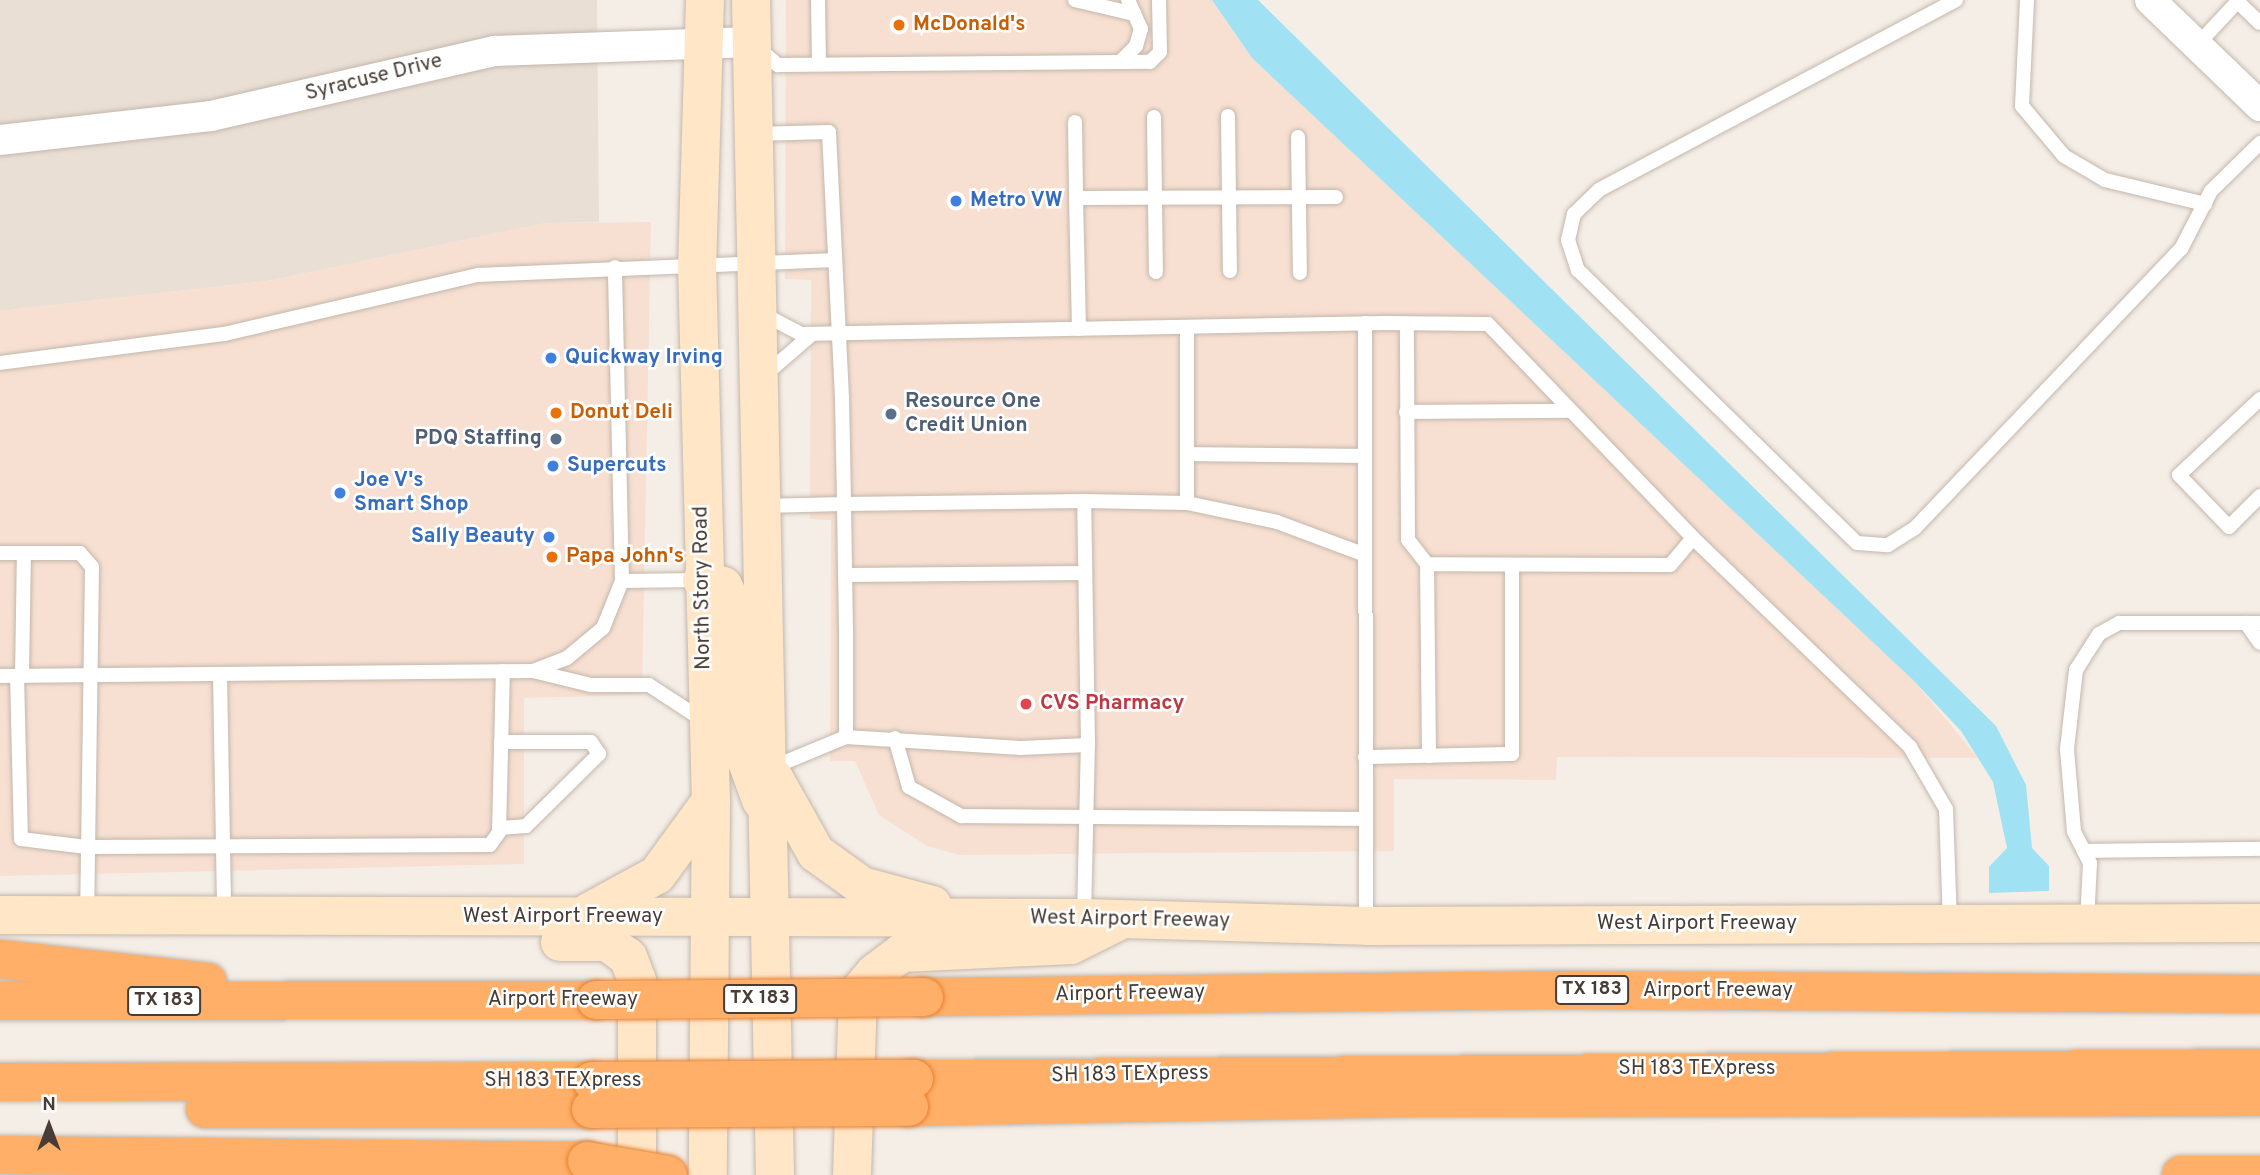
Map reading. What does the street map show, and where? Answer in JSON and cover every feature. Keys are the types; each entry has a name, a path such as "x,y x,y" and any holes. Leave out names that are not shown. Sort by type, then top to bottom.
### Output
{"highway":[{"path":"0,959 116,968 328,1000"},
{"name":"Airport Freeway","path":"0,1001 596,1000 1545,990 2260,994"},
{"name":"SH 183 TEXpress","path":"0,1108 592,1095 911,1093 2260,1068"},
{"name":"SH 183 TEXpress","path":"0,1082 592,1095"},
{"name":"SH 183 TEXpress","path":"911,1093 1421,1098 2260,1097"},
{"path":"0,1155 587,1161 668,1175"},
{"path":"2181,1175 2260,1175"}],"main road":[{"name":"North Story Road","path":"705,0 698,264 705,722 711,801 708,1175"},
{"path":"751,0 754,263 771,768 775,1175"},
{"path":"702,580 723,586 731,601 740,743 770,825"},
{"path":"771,768 816,853 862,886 982,918"},
{"path":"577,917 657,875 711,801"},
{"name":"West Airport Freeway","path":"0,915 772,920 1084,918 1366,926 2260,923"},
{"path":"278,916 330,940 607,942 628,957 638,981 637,1175"},
{"path":"852,1175 858,993 875,973 902,953 1071,945 1122,919"}],"street":[{"path":"2158,3 2260,106"},
{"name":"Syracuse Drive","path":"0,140 211,116 495,51 705,41 751,42"}],"lane":[{"path":"818,0 819,64"},
{"path":"1075,0 1131,7 1142,29 1136,46 1120,62"},
{"path":"751,42 778,65 1150,62 1160,52 1159,0"},
{"path":"1956,0 1599,190 1574,214 1568,240 1578,270 1857,543 1888,545 1915,528 2181,249 2204,204 2260,143"},
{"path":"2027,0 2022,106 2064,156 2105,180 2204,204"},
{"path":"2197,45 2239,1 2260,23"},
{"path":"1228,116 1230,271"},
{"path":"1154,117 1156,272"},
{"path":"1075,122 1079,329"},
{"path":"751,134 829,132 844,503 846,737"},
{"path":"1298,137 1300,272"},
{"path":"1076,198 1336,197"},
{"path":"0,363 224,334 478,275 615,267 834,260"},
{"path":"533,671 567,658 603,628 622,580 615,267"},
{"path":"756,308 801,334 1365,323 1488,324 1567,411 1693,538 1910,747 1946,809 1950,923"},
{"path":"1365,323 1363,554 1366,926"},
{"path":"1407,324 1408,540 1427,564 1429,755"},
{"path":"1186,327 1187,503"},
{"path":"758,382 798,340 818,333"},
{"path":"2260,399 2179,475 2230,527 2260,496"},
{"path":"1406,412 1567,411"},
{"path":"1187,454 1364,456"},
{"path":"761,506 1084,501 1187,503 1277,522 1363,554"},
{"path":"1084,501 1088,745 1084,918"},
{"path":"1427,564 1512,567 1670,565 1693,538"},
{"path":"0,553 80,553 92,567 87,675 87,915"},
{"path":"24,553 20,676 21,839 87,847 490,845 499,828 503,671"},
{"path":"1365,757 1512,754 1512,567"},
{"path":"845,575 1085,573"},
{"path":"622,580 702,580"},
{"path":"2087,923 2090,863 2074,831 2067,749 2076,670 2099,634 2119,623 2253,623 2260,643"},
{"path":"0,676 533,671 591,685 649,685 705,722"},
{"path":"220,674 225,846 224,915"},
{"path":"771,768 846,737 1021,748 1088,745"},
{"path":"895,738 909,787 940,809 1088,820 1366,819"},
{"path":"499,828 526,826 599,754 591,743 501,743"},
{"path":"2084,851 2260,849"}],"shaded area":[{"path":"0,0 597,0 599,222 546,223 268,281 0,311"},
{"path":"786,0 1212,0 1252,58 1914,681 1978,758 1557,757 1556,780 1394,779 1394,851 959,855 927,846 879,815 855,761 830,761 831,520 810,519 811,280 785,279"},
{"path":"651,222 642,695 524,698 524,864 0,876 0,311 268,281 546,223"}],"water":[{"path":"1212,0 1258,0 1996,726 2026,785 2032,848 2049,866 2049,891 1989,893 1989,867 2007,848 1993,782 1961,731 1914,681 1252,58"}],"place":[{"name":"McDonald's","path":"899,25"},
{"name":"Metro VW","path":"956,201"},
{"name":"Quickway Irving","path":"551,358"},
{"name":"Donut Deli","path":"556,413"},
{"name":"Resource One Credit Union","path":"891,414"},
{"name":"PDQ Staffing","path":"556,439"},
{"name":"Supercuts","path":"553,466"},
{"name":"Joe V's Smart Shop","path":"340,493"},
{"name":"Sally Beauty","path":"549,537"},
{"name":"Papa John's","path":"552,557"},
{"name":"CVS Pharmacy","path":"1026,704"}]}
